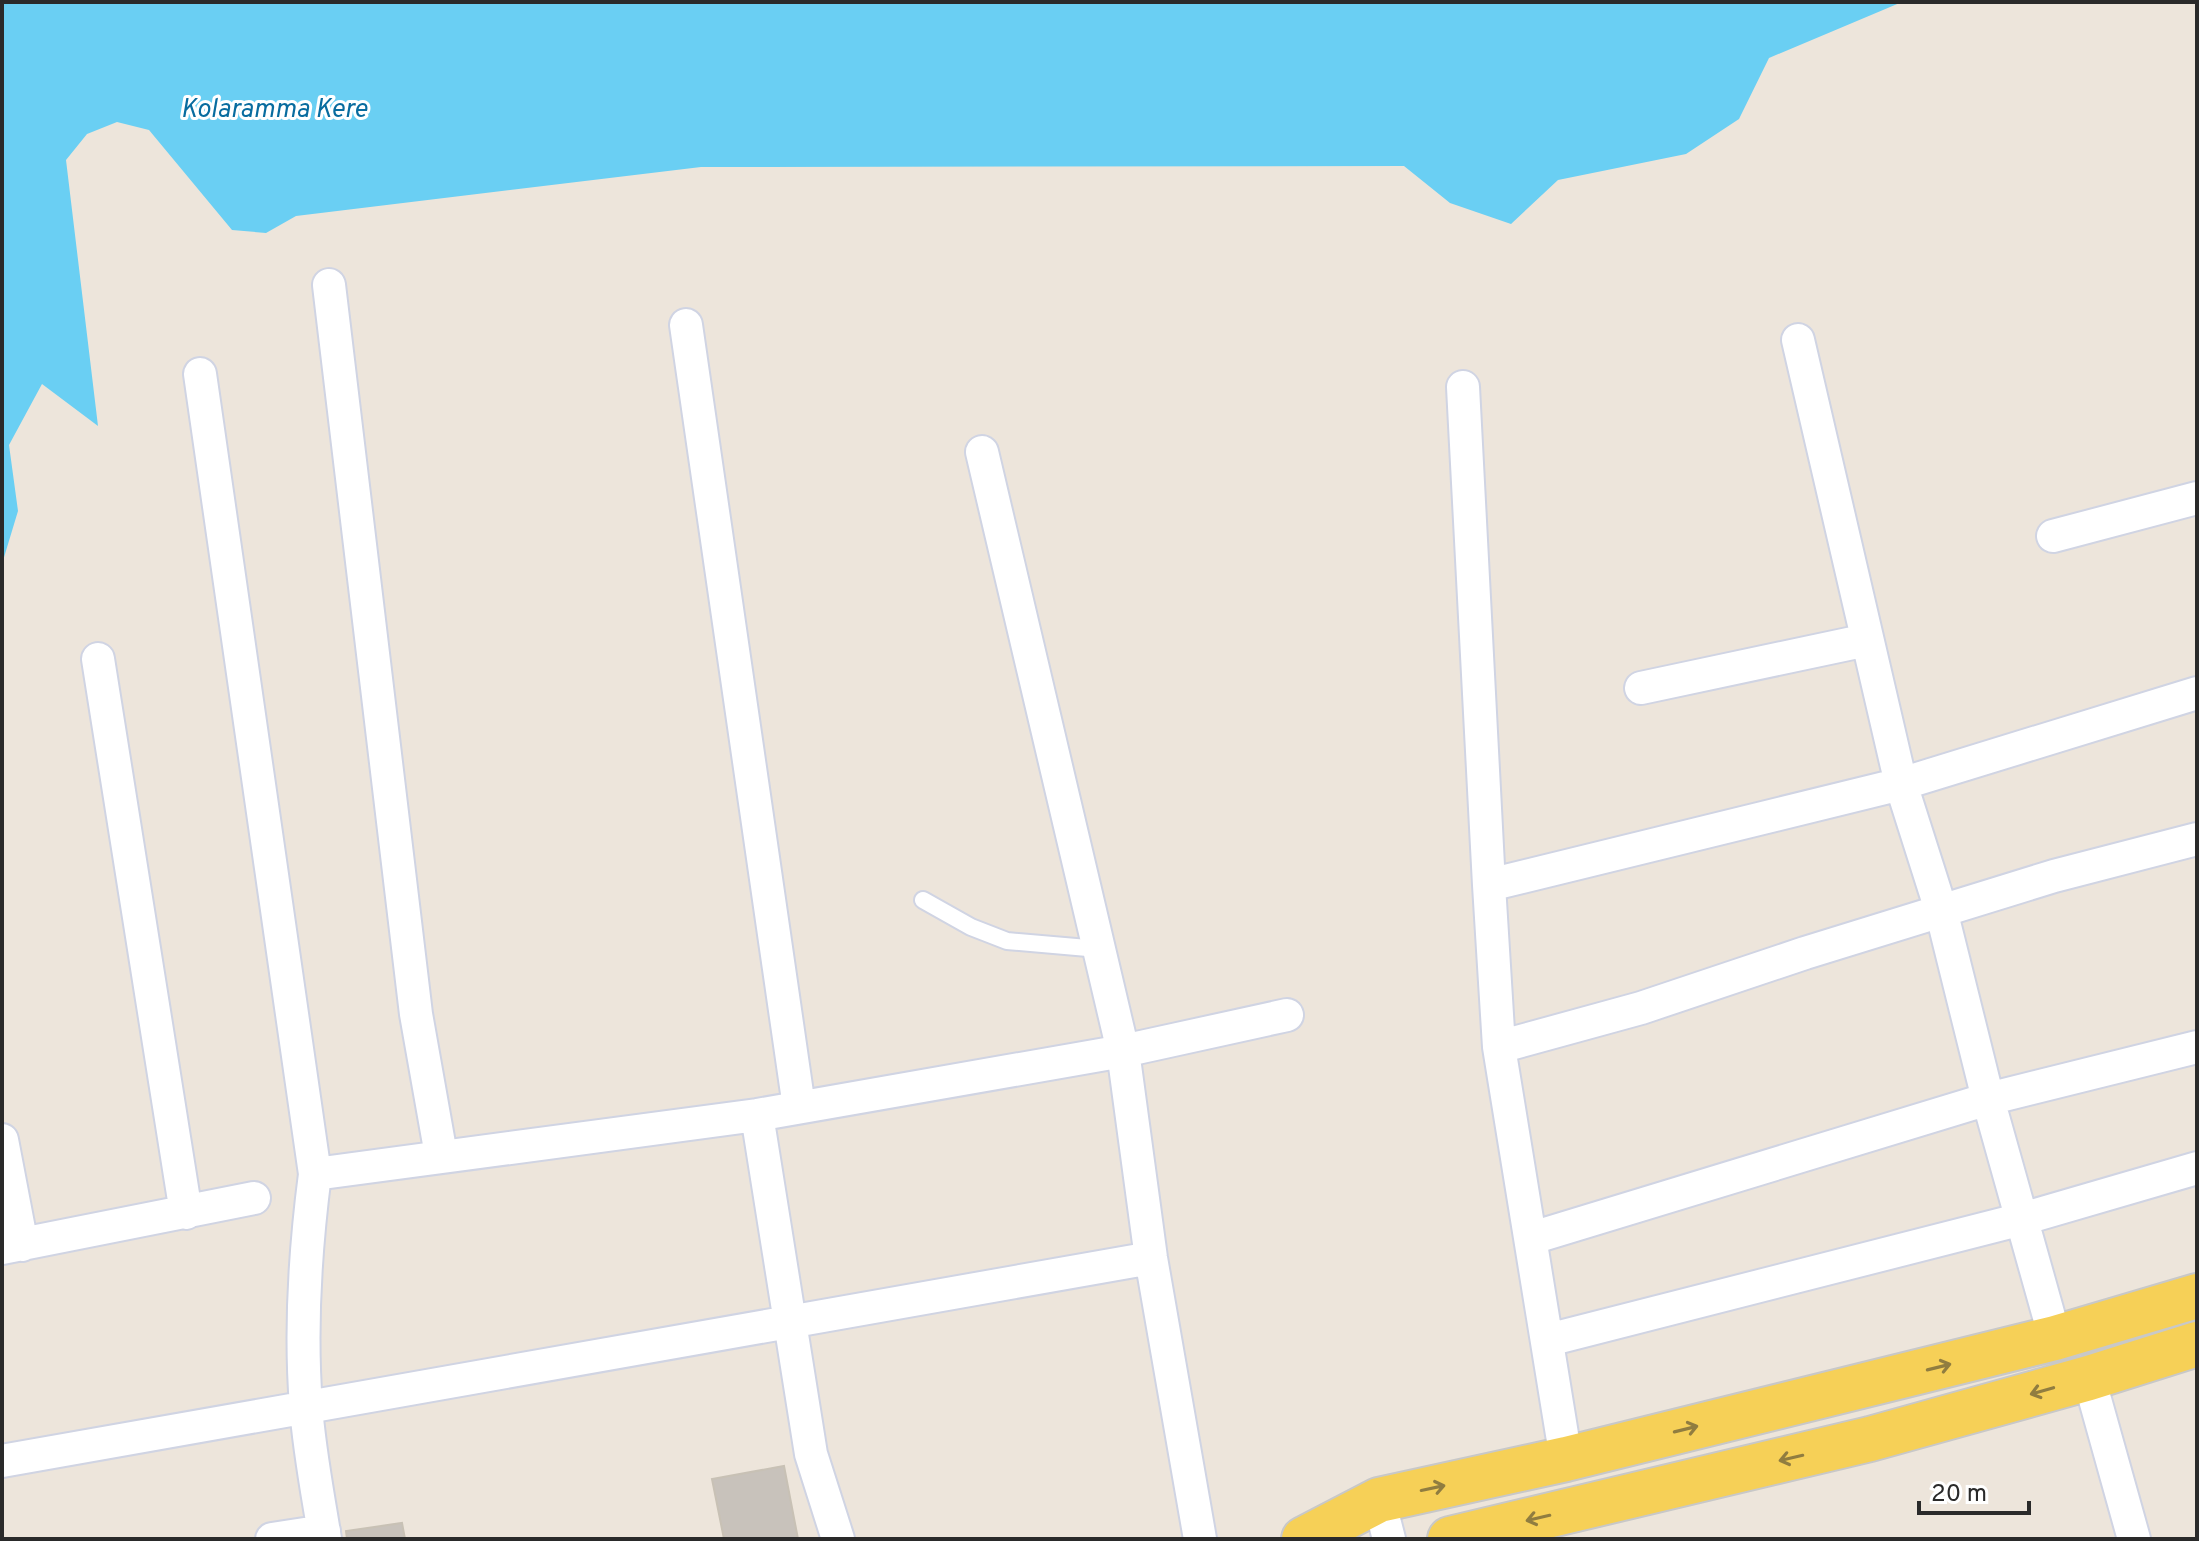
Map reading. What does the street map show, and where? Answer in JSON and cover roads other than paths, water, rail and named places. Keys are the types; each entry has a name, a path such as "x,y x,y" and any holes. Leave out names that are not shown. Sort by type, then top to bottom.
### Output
{"main road":[{"path":"1311,1539 1384,1519 1566,1459 2055,1338 2197,1296"},
{"path":"1450,1539 1870,1439 2089,1378 2197,1344"}],"street":[{"path":"329,285 416,1014 441,1155"},
{"path":"686,325 799,1107"},
{"path":"1798,340 1901,784 1941,910 1988,1099 2055,1338"},
{"path":"200,374 315,1174 306,1246 302,1327 306,1408 324,1535 272,1539"},
{"path":"1463,387 1499,1047 1566,1459"},
{"path":"982,452 1123,1051 1151,1258 1200,1539"},
{"path":"2053,536 2197,498"},
{"path":"1641,688 1867,640"},
{"path":"98,659 186,1213"},
{"path":"1489,885 1901,784 2197,693"},
{"path":"1499,1047 1641,1008 2054,876 2197,839"},
{"path":"315,1174 757,1115 1123,1051 1287,1015"},
{"path":"1532,1238 1988,1099 2197,1047"},
{"path":"757,1115 811,1454 838,1539"},
{"path":"2,1140 12,1247 254,1198"},
{"path":"1548,1340 2022,1219 2197,1168"},
{"path":"2,1461 1151,1258"},
{"path":"2089,1378 2134,1539"}],"lane":[{"path":"923,900 971,927 1007,941 1099,949"}],"water":[{"name":"Kolaramma Kere","path":"2,2 1902,2 1769,58 1739,119 1686,154 1558,180 1511,224 1450,203 1404,166 701,167 296,216 266,233 232,230 149,130 117,122 87,134 66,160 98,426 42,384 9,445 18,511 2,564"}]}
